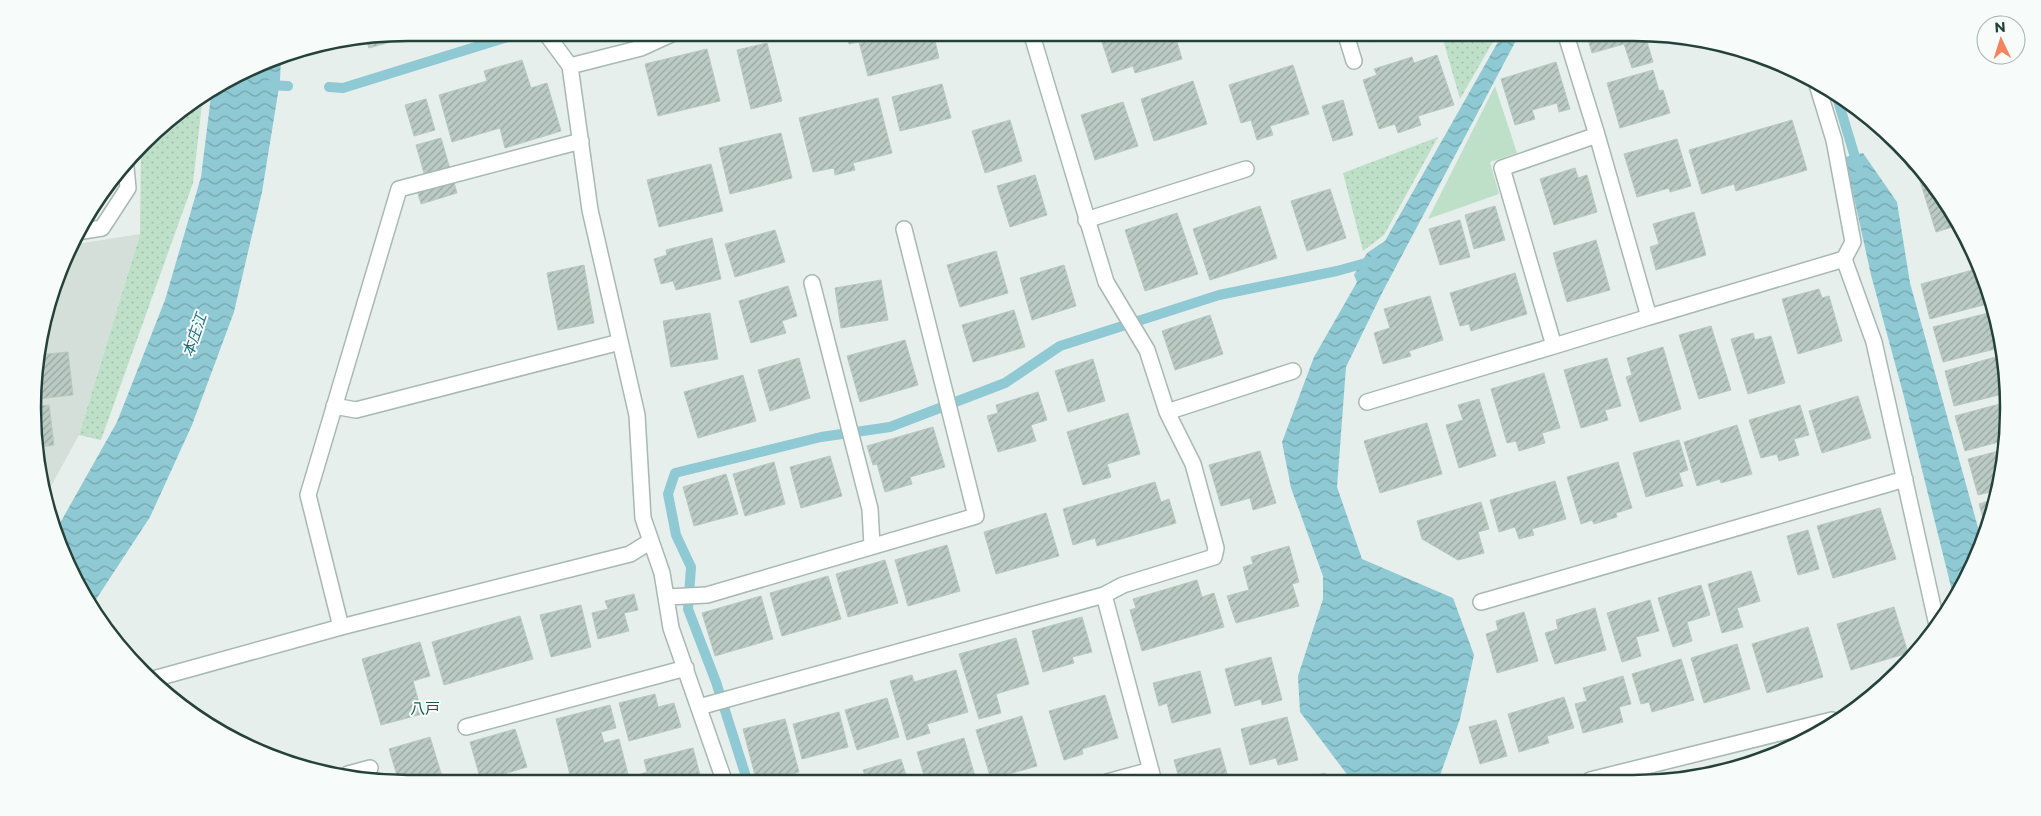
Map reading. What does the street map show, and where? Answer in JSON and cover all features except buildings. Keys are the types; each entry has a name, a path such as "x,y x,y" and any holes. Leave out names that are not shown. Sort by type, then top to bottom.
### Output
{"street":[{"path":"551,41 570,66 590,210 637,415 643,518 672,597 671,628 686,668 704,706 723,775"},
{"path":"570,66 641,48 656,41"},
{"path":"704,706 1104,595 1123,585 1214,557 1216,548 1193,464 1167,412 1147,350 1106,282 1034,41"},
{"path":"1348,41 1354,61"},
{"path":"1568,41 1649,317"},
{"path":"1366,402 1844,259 1853,242 1834,140 1819,92"},
{"path":"1554,346 1502,168 1597,135"},
{"path":"341,628 308,495 400,189 581,141"},
{"path":"1086,220 1246,169"},
{"path":"87,230 102,228 128,188 127,173"},
{"path":"672,597 706,595 976,516 904,229"},
{"path":"1844,259 1874,342 1936,615"},
{"path":"812,283 870,509 872,546"},
{"path":"334,406 356,410 620,342"},
{"path":"1167,412 1292,371"},
{"path":"1481,602 1905,479"},
{"path":"159,677 341,628 630,554 650,541"},
{"path":"1104,595 1152,775"},
{"path":"466,727 686,668"},
{"path":"1610,775 1821,723"},
{"path":"357,772 370,768"}],"shaded area":[{"path":"140,234 79,435 50,488 42,432 41,408 44,360 48,336 61,290 80,244"}],"green space":[{"path":"1443,41 1493,41 1460,99"},
{"path":"1495,86 1517,153 1490,162 1499,194 1428,219"},
{"path":"202,105 193,183 101,440 79,435 140,234 141,157 166,132"},
{"path":"1438,137 1384,235 1363,251 1343,173"}],"water":[{"path":"1498,41 1516,41 1383,291 1346,367 1337,487 1362,559 1453,598 1474,655 1460,719 1440,775 1347,775 1300,712 1298,676 1323,599 1323,576 1291,488 1282,442 1314,357 1357,282 1354,275 1367,253 1385,241"},
{"name":"本庄江","path":"281,64 280,81 262,192 234,312 192,425 150,517 96,600 79,570 60,523 117,422 165,300 201,177 211,99 246,79"},
{"path":"1863,153 1897,202 1910,283 1979,530 1952,590 1903,393 1871,275 1845,157"}],"waterway":[{"path":"329,87 343,88 495,41"},
{"path":"266,85 288,86"},
{"path":"1839,105 1858,167"},
{"path":"745,775 716,682 688,609 691,567 676,535 668,494 675,473 821,437 890,427 1005,383 1060,346 1219,295 1337,271 1373,261"}],"district":[{"name":"八戸","path":"425,708"}]}
